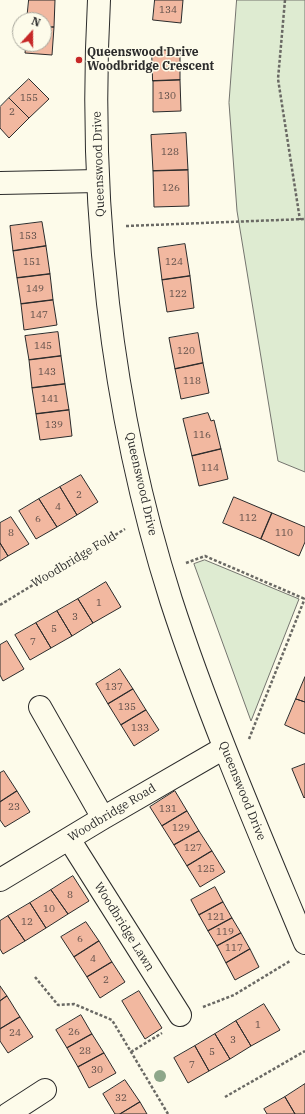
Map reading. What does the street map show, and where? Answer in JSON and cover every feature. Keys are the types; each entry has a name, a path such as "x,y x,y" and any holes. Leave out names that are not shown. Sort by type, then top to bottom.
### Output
{"street":[{"name":"Queenswood Drive","path":"99,0 98,181 101,227 112,338 132,452 171,600 224,748 305,943"},
{"path":"0,182 98,181"},
{"path":"40,707 103,818"},
{"name":"Woodbridge Road","path":"0,880 224,748"},
{"name":"Woodbridge Lawn","path":"69,839 180,1015"},
{"path":"8,1114 45,1090"},
{"path":"0,1107 5,1114"}],"path":[{"path":"285,0 278,79 300,220"},
{"path":"101,227 305,219"},
{"name":"Woodbridge Fold","path":"0,605 148,516"},
{"path":"163,571 205,556 305,599 247,743 224,748"},
{"path":"130,1052 165,1031 180,1015 234,995 292,960"},
{"path":"35,977 58,1005 74,1004 112,1020 168,1114"},
{"path":"225,1097 305,1051"}],"green space":[{"path":"237,0 305,0 305,472 278,461 237,211 229,103"},
{"path":"205,560 299,599 251,721 194,564"}],"building":[{"path":"29,0 55,0 54,27 52,27 52,12 28,12"},
{"path":"155,0 183,0 181,23 153,20"},
{"path":"52,27 54,27 52,55 25,53 52,52"},
{"path":"152,50 180,50 180,80 153,81"},
{"path":"29,79 49,99 29,118 9,98"},
{"path":"180,80 181,111 153,112 153,81"},
{"path":"9,98 29,118 9,138 0,128 0,107"},
{"path":"186,133 188,170 153,171 151,135"},
{"path":"188,170 189,206 154,207 153,171"},
{"path":"42,222 46,246 13,251 10,226"},
{"path":"185,244 190,276 162,280 158,248"},
{"path":"46,246 50,274 17,278 13,251"},
{"path":"50,274 53,300 21,304 17,278"},
{"path":"190,276 194,308 167,312 162,280"},
{"path":"53,300 57,325 24,330 21,304"},
{"path":"58,332 61,356 29,360 25,336"},
{"path":"198,333 203,363 175,369 169,338"},
{"path":"61,356 65,384 32,388 29,360"},
{"path":"203,363 209,393 181,399 175,369"},
{"path":"65,384 69,410 36,414 32,388"},
{"path":"69,410 72,436 40,440 36,414"},
{"path":"208,413 211,421 214,420 221,449 192,456 183,419"},
{"path":"221,449 228,479 199,486 192,456"},
{"path":"81,475 98,502 77,515 60,487"},
{"path":"60,487 77,515 57,527 39,499"},
{"path":"234,497 272,513 261,539 223,523"},
{"path":"39,499 57,527 36,539 19,511"},
{"path":"272,513 305,527 305,542 299,556 261,539"},
{"path":"11,517 29,544 8,556 0,543 0,523"},
{"path":"0,543 8,556 0,561"},
{"path":"106,582 121,607 93,623 78,599"},
{"path":"78,599 93,623 72,636 57,611"},
{"path":"57,611 72,636 51,648 36,623"},
{"path":"36,623 51,648 30,660 15,635"},
{"path":"7,641 24,669 3,681 0,675 0,645"},
{"path":"120,669 133,689 108,704 96,684"},
{"path":"305,677 305,702 296,699"},
{"path":"133,689 146,710 121,725 108,704"},
{"path":"296,699 305,702 305,734 285,725"},
{"path":"146,710 159,730 134,746 121,725"},
{"path":"305,764 305,797 304,798 292,769"},
{"path":"4,771 17,791 0,802 0,773"},
{"path":"17,791 30,812 5,827 0,820 0,802"},
{"path":"175,791 187,811 162,826 150,807"},
{"path":"187,811 199,831 174,845 162,826"},
{"path":"199,831 212,851 187,866 174,845"},
{"path":"212,851 225,872 200,887 187,866"},
{"path":"73,876 89,901 68,914 51,890"},
{"path":"215,887 223,902 199,915 191,900"},
{"path":"51,890 68,914 46,928 30,903"},
{"path":"223,902 232,918 208,931 199,915"},
{"path":"30,903 46,928 25,941 8,916"},
{"path":"8,916 25,941 3,954 0,949 0,921"},
{"path":"232,918 241,933 217,946 208,931"},
{"path":"86,922 99,941 74,957 61,937"},
{"path":"241,933 250,949 226,963 217,946"},
{"path":"99,941 112,962 87,977 74,957"},
{"path":"250,949 259,967 235,980 226,963"},
{"path":"112,962 125,982 100,998 87,977"},
{"path":"0,986 7,996 0,1001"},
{"path":"139,991 162,1028 145,1039 122,1001"},
{"path":"7,996 20,1017 0,1029 0,1001"},
{"path":"264,1004 280,1030 251,1046 236,1021"},
{"path":"81,1015 92,1034 67,1048 56,1030"},
{"path":"20,1017 33,1037 8,1053 0,1041 0,1029"},
{"path":"236,1021 251,1046 230,1059 215,1034"},
{"path":"92,1034 104,1053 78,1067 67,1048"},
{"path":"215,1034 230,1059 209,1071 195,1046"},
{"path":"195,1046 209,1071 188,1083 174,1058"},
{"path":"104,1053 116,1073 89,1088 78,1067"},
{"path":"125,1080 140,1102 120,1114 115,1114 103,1094"},
{"path":"305,1084 305,1114 295,1114 285,1097"},
{"path":"285,1097 295,1114 267,1114 264,1109"},
{"path":"140,1102 147,1114 120,1114"}],"place":[{"name":"Queenswood Drive Woodbridge Crescent","path":"79,60"}]}
